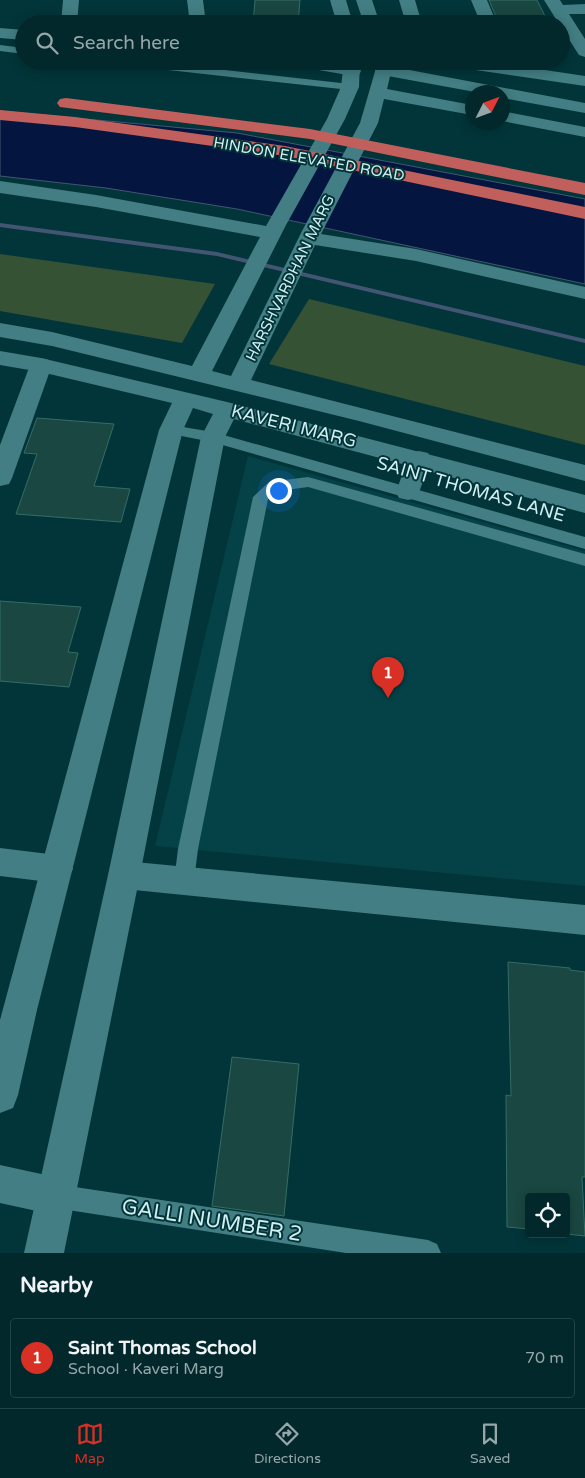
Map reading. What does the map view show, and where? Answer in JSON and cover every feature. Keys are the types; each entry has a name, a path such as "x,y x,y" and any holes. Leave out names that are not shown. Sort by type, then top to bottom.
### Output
{"highway":[{"name":"HINDON ELEVATED ROAD","path":"46,101 83,104 310,134 585,189"},
{"name":"HINDON ELEVATED ROAD","path":"0,115 75,122 285,151 585,213"}],"street":[{"path":"69,15 70,0"},
{"path":"195,0 197,15"},
{"path":"338,0 342,15"},
{"path":"364,0 369,15"},
{"path":"407,0 411,15"},
{"path":"479,0 486,15"},
{"path":"556,5 585,9"},
{"path":"570,28 585,52"},
{"path":"0,33 15,34"},
{"path":"338,70 352,73"},
{"name":"HARSHVARDHAN MARG","path":"238,384 308,241 369,123 382,70"},
{"path":"402,70 585,108"},
{"path":"529,70 585,81"},
{"name":"HARSHVARDHAN MARG","path":"0,1095 57,868 172,430 271,235 336,119 352,73"},
{"path":"376,92 465,109"},
{"path":"510,118 585,132"},
{"path":"0,187 96,201 271,235"},
{"path":"308,241 416,255 585,293"},
{"name":"KAVERI MARG","path":"0,330 52,339 193,387 226,409 585,504"},
{"name":"KAVERI MARG","path":"0,358 193,387 238,384 585,474"},
{"path":"0,478 41,364"},
{"path":"44,1253 124,875 213,437 226,409"},
{"path":"413,500 419,459"},
{"path":"0,862 57,868"},
{"path":"124,875 585,920"},
{"path":"0,1184 55,1196"}],"lane":[{"path":"0,48 15,50"},
{"path":"292,70 352,73"},
{"name":"SAINT THOMAS LANE","path":"172,430 213,437 282,456 413,500 585,543"},
{"path":"275,486 282,456"},
{"path":"184,880 188,849 261,497 275,486 308,482 413,500 585,560"},
{"name":"GALLI NUMBER 2","path":"55,1196 428,1253"}],"shaded area":[{"path":"248,456 585,551 585,886 155,846"}],"green space":[{"path":"0,254 215,284 182,343 0,311"},
{"path":"309,299 585,366 585,445 269,364"}],"water":[{"path":"0,111 237,133 585,199 585,284 237,209 106,188 0,176"}],"building":[{"path":"255,0 300,0 299,15 254,15"},
{"path":"489,0 537,0 544,15 495,15"},
{"path":"37,418 114,424 94,486 130,489 121,522 16,514 37,454 24,453"},
{"path":"0,601 81,607 68,652 78,653 69,687 0,681"},
{"path":"508,962 570,968 570,970 585,972 585,1177 582,1177 585,1236 570,1234 570,1193 525,1193 525,1229 507,1227 506,1095 511,1096"},
{"path":"232,1057 299,1064 284,1216 212,1206"}],"waterway":[{"path":"0,225 217,254 585,341"}],"place":[{"name":"Saint Thomas School","path":"388,698"}]}
